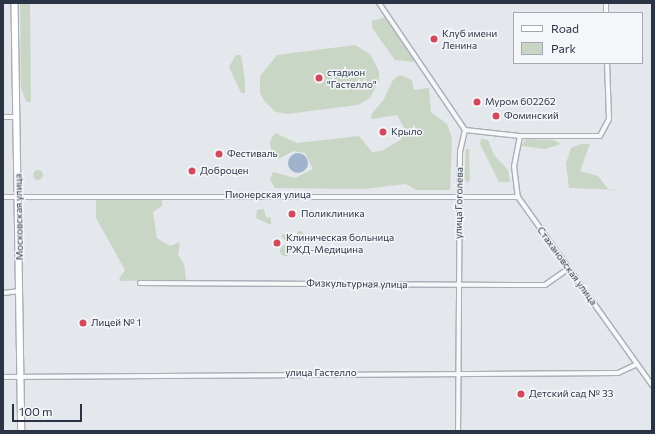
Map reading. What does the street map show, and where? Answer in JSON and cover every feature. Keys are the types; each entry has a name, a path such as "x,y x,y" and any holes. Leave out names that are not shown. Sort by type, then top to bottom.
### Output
{"main road":[{"name":"Московская улица","path":"15,3 22,431"}],"street":[{"path":"379,3 465,130 520,136 591,138 603,134 609,119 607,64"},
{"path":"3,117 17,117"},
{"name":"улица Гоголева","path":"458,431 460,151 465,130"},
{"name":"Стахановская улица","path":"520,136 514,166 518,197 652,385"},
{"name":"Пионерская улица","path":"3,197 18,195 459,194 518,197"},
{"name":"Физкультурная улица","path":"140,283 545,285 568,269"},
{"path":"3,293 20,291"},
{"name":"улица Гастелло","path":"3,377 618,373 637,364"}],"green space":[{"path":"20,3 30,3 31,102 26,102 21,88"},
{"path":"386,17 415,61 395,60 372,28 372,21"},
{"name":"стадион \"Гастелло\"","path":"355,45 370,54 379,71 379,80 370,98 358,105 287,114 276,112 265,102 260,93 260,76 277,55"},
{"path":"236,55 241,55 245,81 245,93 241,93 229,67"},
{"path":"400,75 412,80 414,90 429,88 431,112 447,124 452,138 450,190 416,190 406,184 363,189 275,188 270,179 273,172 295,178 313,169 305,153 294,151 278,159 270,151 270,141 275,133 297,143 359,136 372,152 382,151 400,140 406,131 397,115 372,119 371,115 384,99 393,80"},
{"path":"481,139 488,140 494,155 508,170 510,182 499,182 480,144"},
{"path":"526,139 554,140 561,144 545,149 521,146"},
{"path":"581,144 590,144 580,171 598,176 608,189 622,190 569,188 566,163 571,148"},
{"path":"466,149 469,149 470,180 467,183 464,178"},
{"path":"36,170 40,170 42,171 42,179 36,180 33,177 33,173"},
{"path":"96,200 162,200 162,206 153,212 157,238 170,246 180,242 178,255 184,264 186,280 121,281 119,279 125,270 96,218"},
{"path":"264,209 266,217 271,218 271,225 256,218 257,210"},
{"path":"301,231 306,236 301,242 285,241 281,235"},
{"path":"285,244 289,246 291,250 289,254 285,256 281,254 279,250 281,246"}],"water":[{"path":"298,153 305,156 308,163 305,170 298,173 291,170 288,163 291,156"}],"place":[{"name":"Клуб имени Ленина","path":"434,39"},
{"name":"стадион \"Гастелло\"","path":"319,78"},
{"name":"Муром 602262","path":"477,102"},
{"name":"Фоминский","path":"496,116"},
{"name":"Крыло","path":"383,132"},
{"name":"Фестиваль","path":"219,154"},
{"name":"Доброцен","path":"192,171"},
{"name":"Поликлиника","path":"292,214"},
{"name":"Клиническая больница РЖД-Медицина","path":"277,243"},
{"name":"Лицей № 1","path":"83,323"},
{"name":"Детский сад № 33","path":"521,394"}]}
